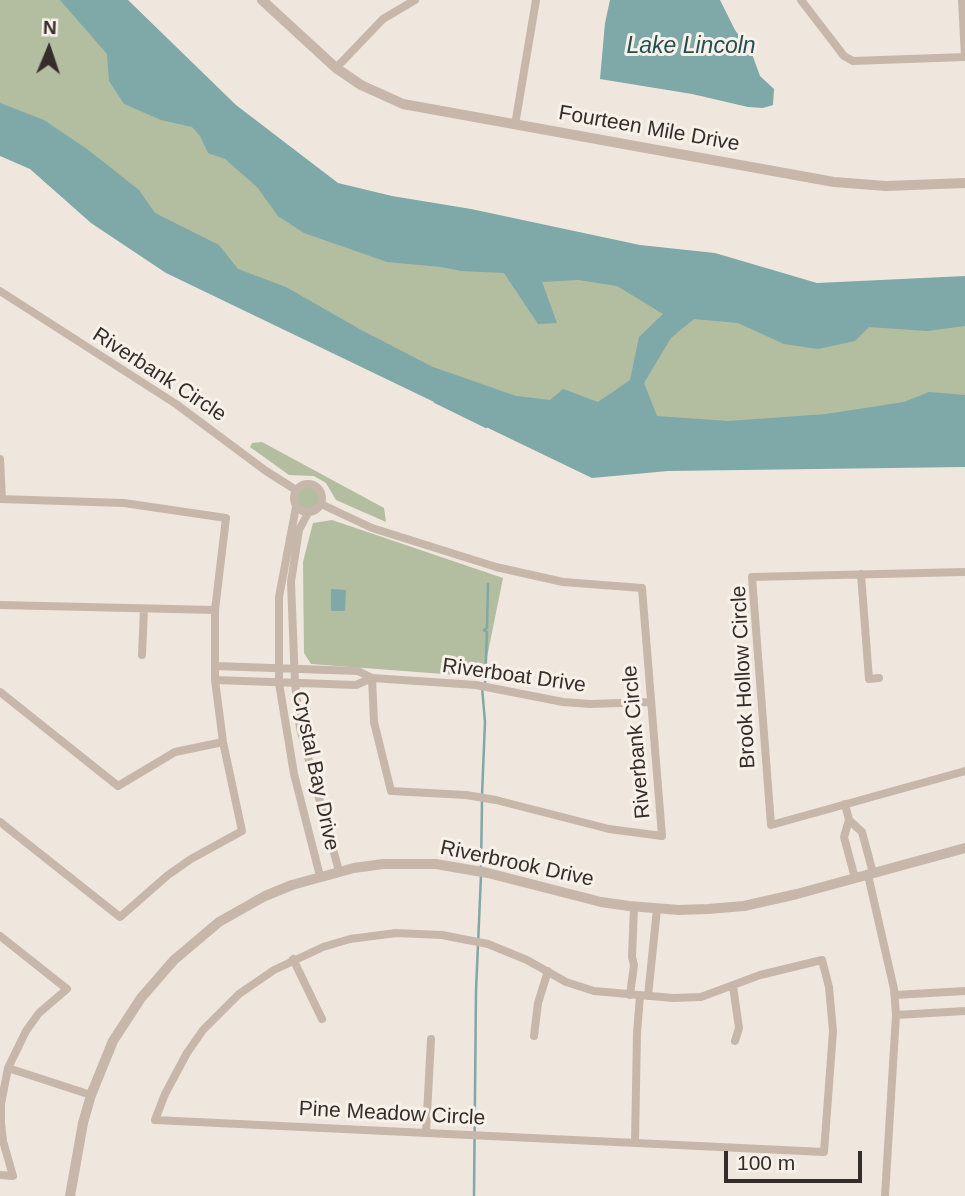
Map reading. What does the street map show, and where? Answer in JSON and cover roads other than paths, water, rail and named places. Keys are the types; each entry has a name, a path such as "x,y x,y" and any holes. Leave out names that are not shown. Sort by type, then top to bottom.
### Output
{"street":[{"name":"Fourteen Mile Drive","path":"262,0 336,68 361,85 403,104 834,182 887,186 965,183"},
{"path":"336,68 383,19 415,0"},
{"path":"515,125 536,0"},
{"path":"801,0 844,56 853,61 965,57 962,0"},
{"name":"Riverbank Circle","path":"0,291 176,404 296,490"},
{"path":"0,459 1,499 124,503 226,518 215,610 215,680 223,742 242,831 168,875 120,917 0,822"},
{"path":"308,484 316,486 322,494 321,504 317,510 308,513 296,507 293,499 296,490 308,484"},
{"name":"Riverbank Circle","path":"321,504 372,528 496,568 563,582 642,588 662,836 609,829 466,795 391,791 374,722 372,678"},
{"name":"Crystal Bay Drive","path":"296,507 279,597 279,683 294,774 320,876"},
{"name":"Crystal Bay Drive","path":"308,513 299,530 290,582 295,684 300,728 339,871"},
{"name":"Brook Hollow Circle","path":"965,572 752,577 771,825 965,771"},
{"path":"861,574 869,679 879,678"},
{"path":"0,605 215,610"},
{"path":"142,655 144,608"},
{"path":"215,666 358,671 372,678"},
{"path":"215,680 356,685 372,678"},
{"name":"Riverboat Drive","path":"372,678 476,685 562,702 651,702"},
{"path":"0,692 118,786 175,752 223,742"},
{"path":"845,804 849,820 844,837 855,878"},
{"path":"849,820 862,832 895,995 885,1196"},
{"name":"Riverbrook Drive","path":"70,1196 83,1123 91,1095 100,1069 128,1016 149,987 174,960 219,922 292,885 339,871 383,864 447,866 634,907 699,910 744,906 797,894 965,848"},
{"path":"630,995 634,968 634,907"},
{"path":"635,1143 637,1033 651,970 657,909"},
{"name":"Pine Meadow Circle","path":"419,933 488,944 548,971 579,987 630,995 686,999 701,997 760,975 822,960 829,987 833,1031 824,1152 155,1120 175,1073 203,1030 239,994 258,980 293,959 323,947 350,939 384,934 419,933"},
{"path":"0,937 67,989 33,1022 18,1045 8,1068 1,1104 1,1123 3,1142 13,1176 0,1175"},
{"path":"293,959 322,1019"},
{"path":"634,968 651,970"},
{"path":"534,1036 538,1003 548,971"},
{"path":"733,986 739,1028 735,1041"},
{"path":"895,995 965,991"},
{"path":"896,1015 965,1011"},
{"path":"426,1133 430,1039"},
{"path":"8,1068 91,1095"}],"water":[{"path":"60,0 128,0 236,105 338,183 640,245 715,253 817,283 965,276 965,326 927,331 869,327 855,341 818,349 784,344 738,323 694,319 671,338 644,383 657,416 728,421 826,414 904,402 929,392 965,395 965,467 668,471 592,478 166,273 91,223 30,169 0,156 0,103 44,120 87,149 139,190 155,213 219,245 238,269 286,287 433,367 516,396 550,400 563,389 598,402 630,380 639,337 663,314 617,286 578,280 542,282 557,323 538,324 504,273 387,262 304,233 278,216 257,187 225,159 208,153 192,127 161,120 124,104 109,81 107,54"},
{"name":"Lake Lincoln","path":"610,0 720,0 735,30 752,54 760,76 774,89 773,105 763,108 748,107 692,94 600,79"},
{"path":"331,589 346,590 345,611 331,611"}],"waterway":[{"path":"435,402 486,427"},
{"path":"482,795 485,722 482,687 485,685 487,632 484,630 487,628 488,584"},
{"path":"481,868 482,801"},
{"path":"474,1196 476,991 481,875"}]}
